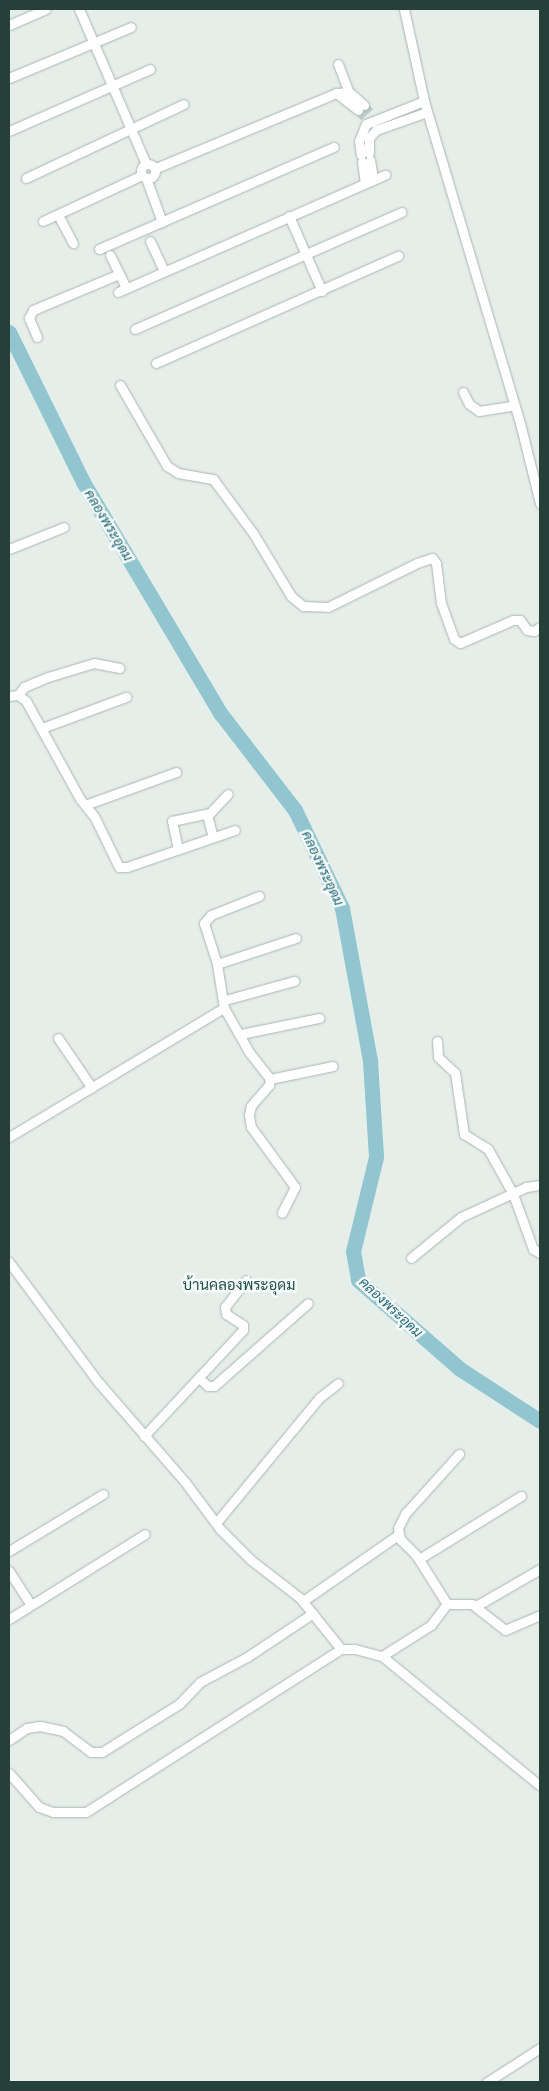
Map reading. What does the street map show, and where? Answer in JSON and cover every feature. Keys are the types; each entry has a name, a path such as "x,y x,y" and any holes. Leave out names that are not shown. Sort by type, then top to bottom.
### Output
{"street":[{"path":"9,25 46,9"},
{"path":"79,9 146,164 156,168 336,93 350,97"},
{"path":"404,9 427,112 515,405 540,503"},
{"path":"9,78 131,27"},
{"path":"338,64 350,97 379,129"},
{"path":"9,131 112,84 150,69"},
{"path":"367,114 424,101"},
{"path":"26,178 184,104"},
{"path":"365,158 369,138 379,129 427,112"},
{"path":"367,114 362,130 369,181"},
{"path":"99,249 334,147"},
{"path":"146,164 142,168 144,176 162,222"},
{"path":"43,221 144,176 154,176 156,168"},
{"path":"110,255 119,274 122,290 385,175"},
{"path":"135,329 401,212"},
{"path":"58,214 73,243"},
{"path":"289,216 322,291"},
{"path":"150,241 164,272"},
{"path":"156,363 398,256"},
{"path":"38,337 29,318 33,310 119,274"},
{"path":"120,385 167,466 178,473 213,479 253,533 292,596 303,606 328,608 417,563 432,558 436,563 441,603 454,639 460,643 513,620 520,620 527,630 534,631 540,627"},
{"path":"463,392 469,404 479,411 515,405"},
{"path":"9,549 64,527"},
{"path":"120,668 94,663 48,677 24,687 13,696 26,701 119,867 127,867 235,830"},
{"path":"42,728 126,697"},
{"path":"85,805 176,772"},
{"path":"178,850 172,821 206,815 228,794"},
{"path":"206,815 213,837"},
{"path":"259,896 205,921 218,964 224,1004 270,1079 269,1085 251,1106 249,1116 251,1127 295,1187 282,1213"},
{"path":"218,964 296,938"},
{"path":"9,1137 92,1088 224,1004 294,980"},
{"path":"241,1034 319,1018"},
{"path":"58,1038 92,1088"},
{"path":"437,1041 438,1057 455,1073 464,1134 488,1149 513,1194 533,1249 540,1253"},
{"path":"270,1079 333,1066"},
{"path":"411,1258 461,1217 526,1187 540,1185"},
{"path":"9,1262 99,1383 216,1523 238,1548 303,1601 341,1648"},
{"path":"144,1436 243,1330 243,1326 226,1314 225,1307 246,1280"},
{"path":"199,1378 208,1386 214,1386 308,1303"},
{"path":"216,1523 318,1398 338,1383"},
{"path":"303,1601 398,1535 405,1514 459,1454"},
{"path":"9,1551 103,1494"},
{"path":"419,1559 521,1496"},
{"path":"9,1620 145,1534"},
{"path":"398,1535 419,1559 447,1604"},
{"path":"476,1606 540,1569"},
{"path":"9,1571 31,1605"},
{"path":"382,1656 431,1625 447,1604 462,1602 476,1606 505,1630 540,1615"},
{"path":"9,1740 27,1728 40,1726 63,1731 91,1752 102,1752 179,1704 200,1682 247,1657 313,1612"},
{"path":"9,1773 39,1807 53,1812 86,1812 341,1648 367,1650 382,1656 540,1786"},
{"path":"487,2082 540,2048"}],"waterway":[{"name":"คลองพระอุดม","path":"9,332 83,482 221,714 295,810 342,908 370,1061 376,1157 353,1251 358,1280 460,1369 540,1421"}],"tunnel":[{"path":"364,105 370,112"},
{"path":"358,110 365,117"}],"district":[{"name":"บ้านคลองพระอุดม","path":"239,1285"}]}
